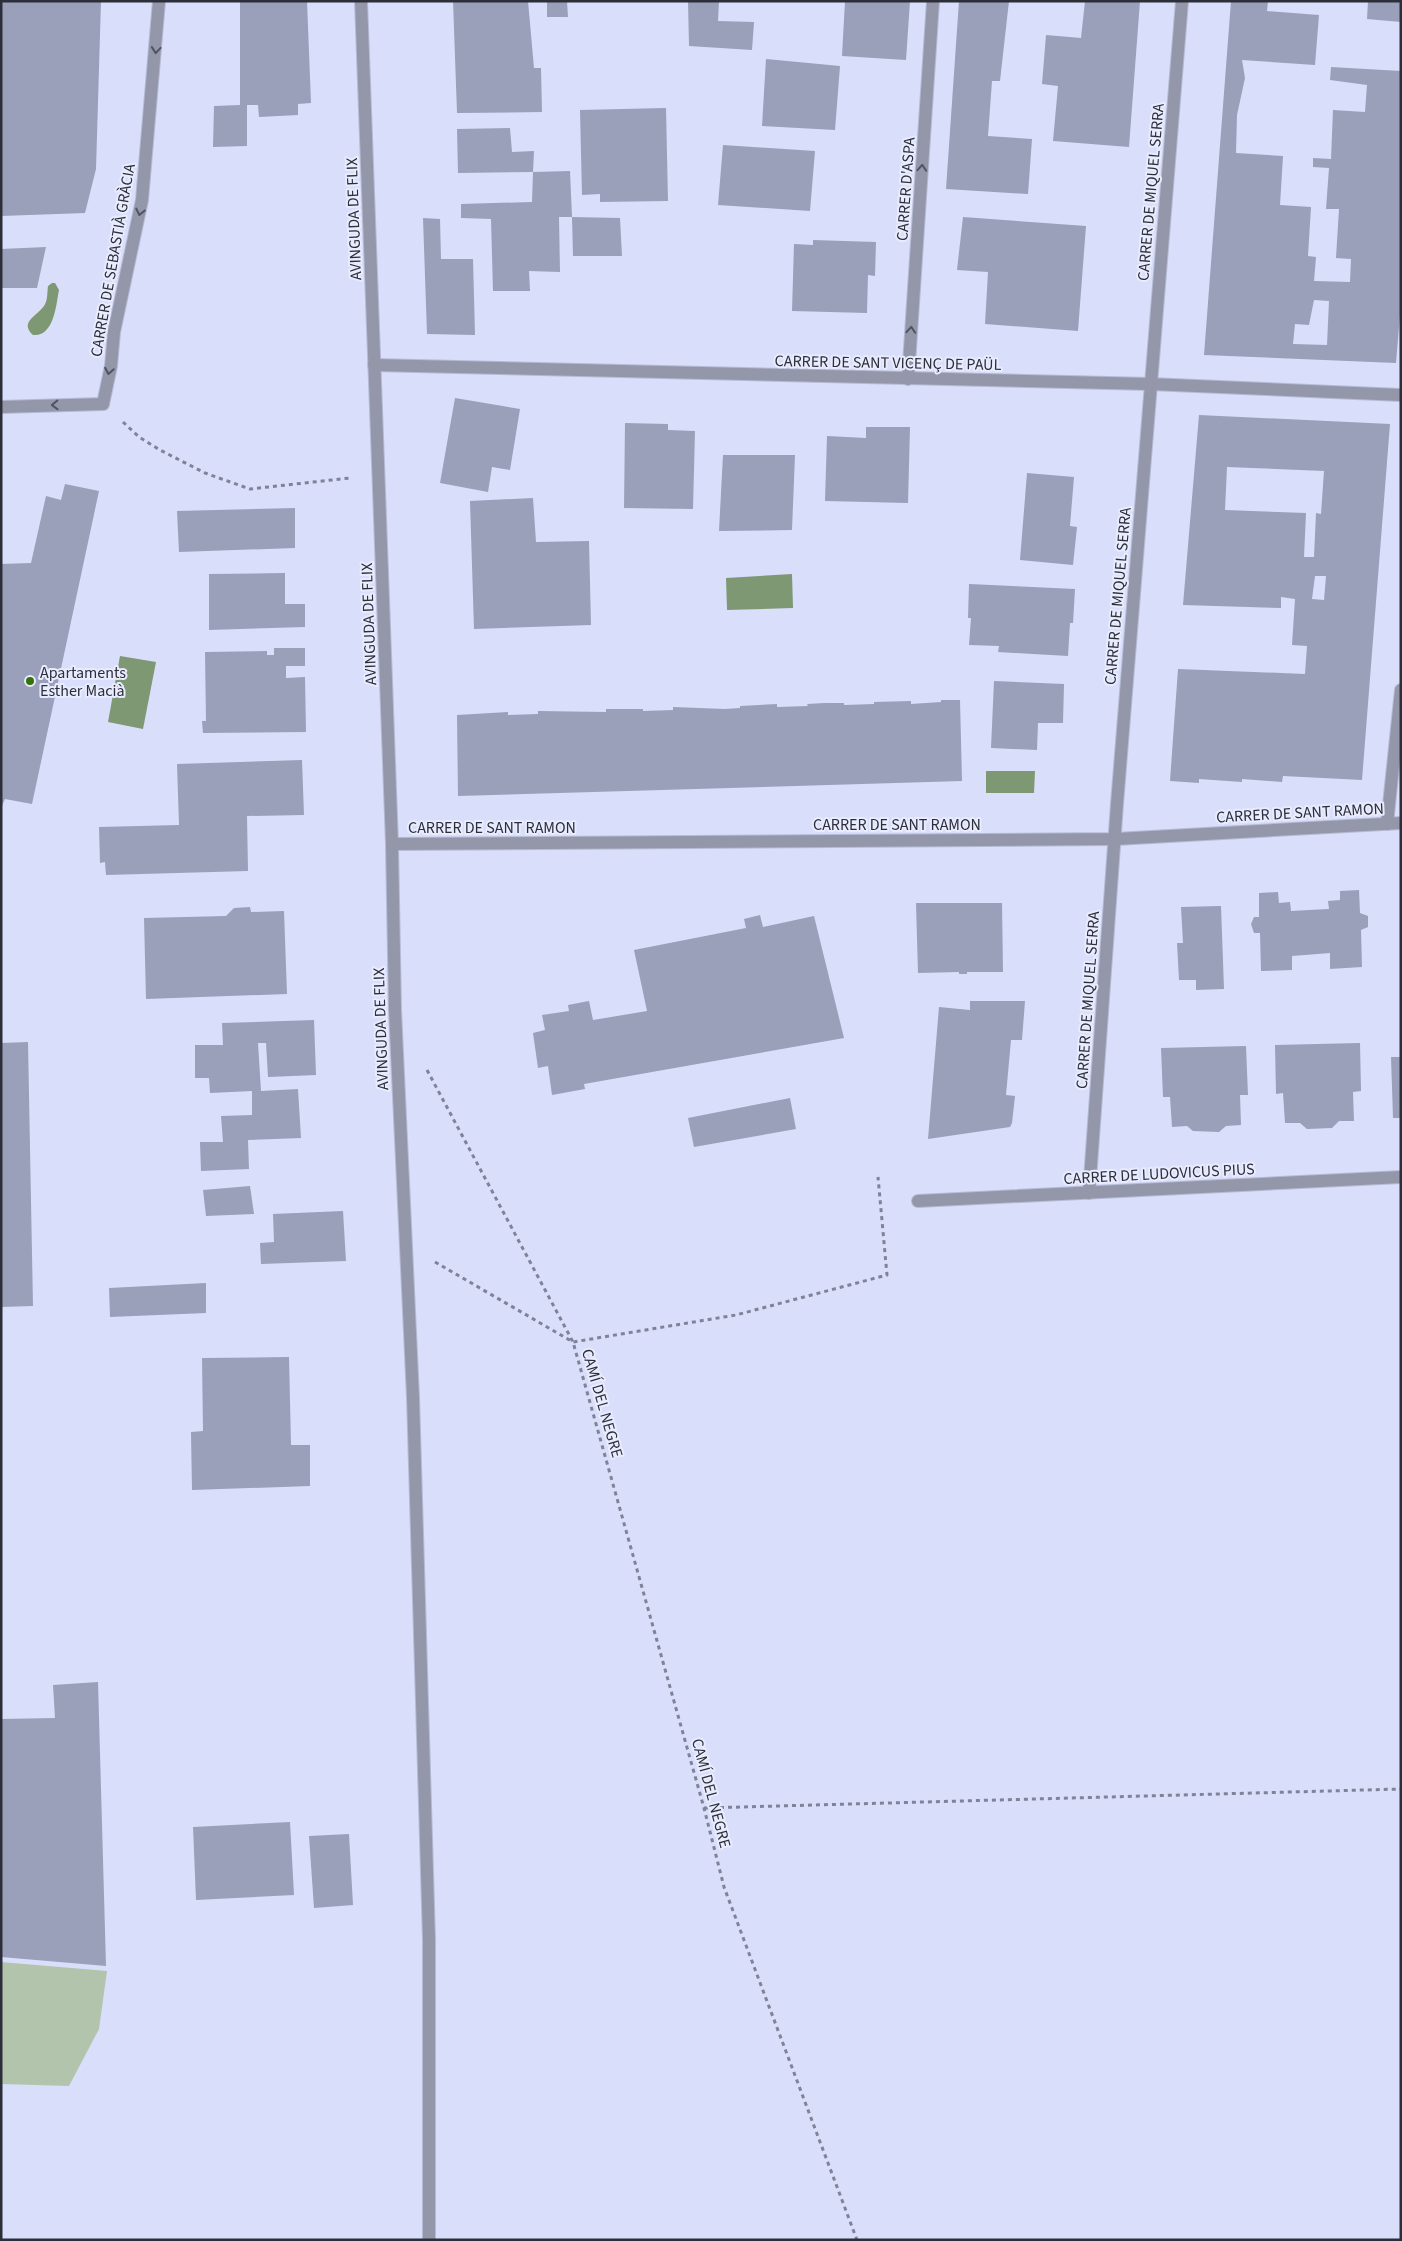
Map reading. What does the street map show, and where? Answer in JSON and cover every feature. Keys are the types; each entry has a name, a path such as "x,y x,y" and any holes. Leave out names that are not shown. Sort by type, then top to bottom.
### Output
{"street":[{"name":"CARRER DE SEBASTIÀ GRÀCIA","path":"104,404 114,332 142,200 159,1"},
{"name":"AVINGUDA DE FLIX","path":"361,1 392,844 394,1010 407,1245 430,1940 429,2240"},
{"name":"CARRER D'ASPA","path":"908,379 934,1"},
{"name":"CARRER DE MIQUEL SERRA","path":"1089,1193 1150,384 1182,1"},
{"name":"CARRER DE SANT VICENÇ DE PAÜL","path":"374,365 1150,384 1401,395"},
{"path":"1,407 104,404"},
{"path":"1387,824 1401,690"},
{"name":"CARRER DE SANT RAMON","path":"392,844 1116,839 1401,823"},
{"name":"CARRER DE LUDOVICUS PIUS","path":"918,1201 1401,1177"}],"path":[{"path":"104,404 139,437 160,450 205,473 250,489 378,475"},
{"name":"CAMÍ DEL NEGRE","path":"423,1062 573,1342 704,1808 724,1887 857,2240"},
{"path":"573,1342 736,1316 887,1275 878,1177"},
{"name":"CAMÍ DEL NEGRE","path":"407,1245 573,1342"},
{"path":"704,1808 1401,1789"}],"shaded area":[{"path":"55,283 59,290 53,319 46,331 33,335 29,330 28,323 44,306 47,299 48,286"},
{"path":"792,574 793,608 727,610 726,578"},
{"path":"120,656 156,662 143,729 108,722"},
{"path":"986,771 1035,771 1034,793 986,793"},
{"path":"1,1962 107,1971 99,2029 69,2086 1,2084"}],"building":[{"path":"1,1 101,1 96,169 85,213 1,216"},
{"path":"240,1 307,1 311,103 298,104 298,115 259,117 258,105 247,105 247,146 213,147 214,106 240,105"},
{"path":"453,1 528,1 534,68 541,68 542,112 457,113"},
{"path":"547,1 567,1 568,17 547,17"},
{"path":"688,1 719,1 718,21 754,22 752,50 689,46"},
{"path":"845,1 910,1 906,60 842,56"},
{"path":"959,1 1009,1 1000,81 992,81 988,136 1032,139 1028,194 946,189"},
{"path":"1085,1 1140,1 1129,147 1053,141 1058,86 1042,84 1046,35 1081,38"},
{"path":"1231,1 1268,1 1267,11 1319,15 1315,65 1242,60 1245,78 1237,115 1236,153 1283,156 1280,205 1311,207 1308,256 1316,257 1314,281 1350,282 1351,259 1336,258 1339,209 1326,209 1329,168 1313,167 1313,158 1331,159 1333,110 1365,112 1367,85 1330,80 1331,67 1401,71 1401,303 1396,363 1204,355","holes":["1314,300 1329,301 1327,345 1293,344 1295,324 1309,325"]},
{"path":"1368,1 1401,1 1401,22 1367,19"},
{"path":"766,59 840,66 835,130 762,126"},
{"path":"666,108 668,201 600,202 600,194 582,195 580,110"},
{"path":"510,128 512,152 534,151 533,172 458,173 457,129"},
{"path":"723,145 815,151 810,211 718,205"},
{"path":"570,171 572,217 559,217 560,272 529,271 530,291 493,291 491,219 461,218 461,204 532,202 533,172"},
{"path":"572,217 620,218 622,256 573,256"},
{"path":"963,217 1086,226 1078,331 985,324 988,272 957,270"},
{"path":"423,218 440,219 441,259 473,259 475,335 427,334"},
{"path":"813,240 876,242 875,276 868,275 867,313 792,311 794,244 813,245"},
{"path":"46,247 37,288 1,288 1,249"},
{"path":"455,398 520,409 510,470 492,467 488,492 440,483"},
{"path":"1199,415 1390,424 1362,780 1283,776 1282,782 1242,779 1242,782 1199,779 1199,783 1170,781 1178,669 1305,674 1307,646 1292,645 1295,599 1281,597 1281,608 1183,605","holes":["1227,467 1324,471 1321,514 1316,513 1314,557 1304,557 1306,513 1225,510","1315,576 1326,576 1324,600 1312,599"]},
{"path":"625,423 668,424 668,430 695,431 693,509 624,508"},
{"path":"866,427 910,427 908,503 825,501 827,436 866,438"},
{"path":"723,455 795,455 792,530 719,531"},
{"path":"1027,473 1074,477 1070,526 1077,527 1073,565 1020,560"},
{"name":"Apartaments Esther Macià","path":"65,484 99,491 32,804 5,799 1,808 1,564 31,563 46,496 61,500"},
{"path":"533,498 536,542 589,541 591,625 474,629 470,501"},
{"path":"295,508 295,548 179,552 177,511"},
{"path":"285,573 285,604 305,604 305,627 209,630 209,574"},
{"path":"969,584 1075,589 1073,623 1070,623 1068,656 998,652 999,646 969,645 971,618 968,618"},
{"path":"274,648 305,648 305,666 286,666 286,678 305,677 306,732 203,733 202,721 206,721 205,652 267,651 267,655 274,655"},
{"path":"994,681 1064,684 1063,723 1038,723 1037,750 991,748"},
{"path":"941,700 960,700 962,781 458,796 457,715 508,712 508,715 538,714 538,711 606,712 606,709 673,710 673,707 725,709 740,708 740,706 777,704 777,707 808,706 807,704 825,703 844,703 844,705 911,701 911,704 941,702"},
{"path":"302,760 304,815 247,816 248,871 106,875 105,862 100,863 99,827 179,825 177,764"},
{"path":"1359,890 1360,913 1368,916 1368,927 1361,930 1362,967 1330,969 1330,953 1292,956 1292,970 1261,971 1260,933 1254,933 1251,924 1254,917 1259,917 1259,893 1278,892 1279,903 1290,902 1291,911 1329,909 1328,901 1340,900 1340,891"},
{"path":"916,903 1002,903 1003,972 967,972 967,974 959,974 959,972 918,973"},
{"path":"1221,906 1224,989 1196,990 1196,980 1179,980 1177,943 1183,943 1181,907"},
{"path":"250,907 251,912 284,911 287,994 146,999 144,918 226,916 234,908"},
{"path":"760,915 763,927 814,916 844,1038 584,1084 585,1089 552,1095 548,1066 538,1068 533,1033 545,1030 542,1015 569,1011 568,1005 589,1001 593,1020 647,1011 634,950 746,928 744,919"},
{"path":"970,1001 1025,1001 1022,1040 1011,1040 1006,1095 1015,1096 1012,1123 1010,1127 928,1139 939,1007 970,1010"},
{"path":"314,1020 316,1075 268,1077 266,1043 258,1043 261,1091 298,1089 301,1138 248,1140 249,1169 201,1171 200,1142 223,1142 221,1116 252,1115 252,1091 210,1093 209,1078 195,1078 195,1045 223,1045 222,1023"},
{"path":"28,1042 33,1306 1,1307 1,1043"},
{"path":"1360,1043 1361,1091 1353,1092 1354,1121 1339,1121 1332,1128 1307,1129 1300,1123 1285,1123 1283,1093 1276,1094 1275,1045"},
{"path":"1246,1046 1248,1095 1240,1095 1241,1125 1226,1126 1219,1132 1193,1131 1187,1126 1172,1127 1170,1097 1163,1097 1161,1048"},
{"path":"1391,1057 1401,1057 1401,1118 1393,1118"},
{"path":"790,1098 796,1129 694,1147 688,1118"},
{"path":"250,1186 254,1214 206,1216 203,1190"},
{"path":"343,1211 346,1261 261,1264 260,1243 274,1242 273,1214"},
{"path":"206,1283 206,1313 110,1317 109,1288"},
{"path":"289,1357 291,1445 310,1445 310,1486 192,1490 191,1432 203,1431 202,1358"},
{"path":"98,1682 106,1966 1,1957 1,1719 55,1718 53,1685"},
{"path":"290,1822 294,1895 196,1900 193,1827"},
{"path":"349,1834 353,1905 314,1908 309,1836"}],"place":[{"name":"Apartaments Esther Macià","path":"30,681"}]}
